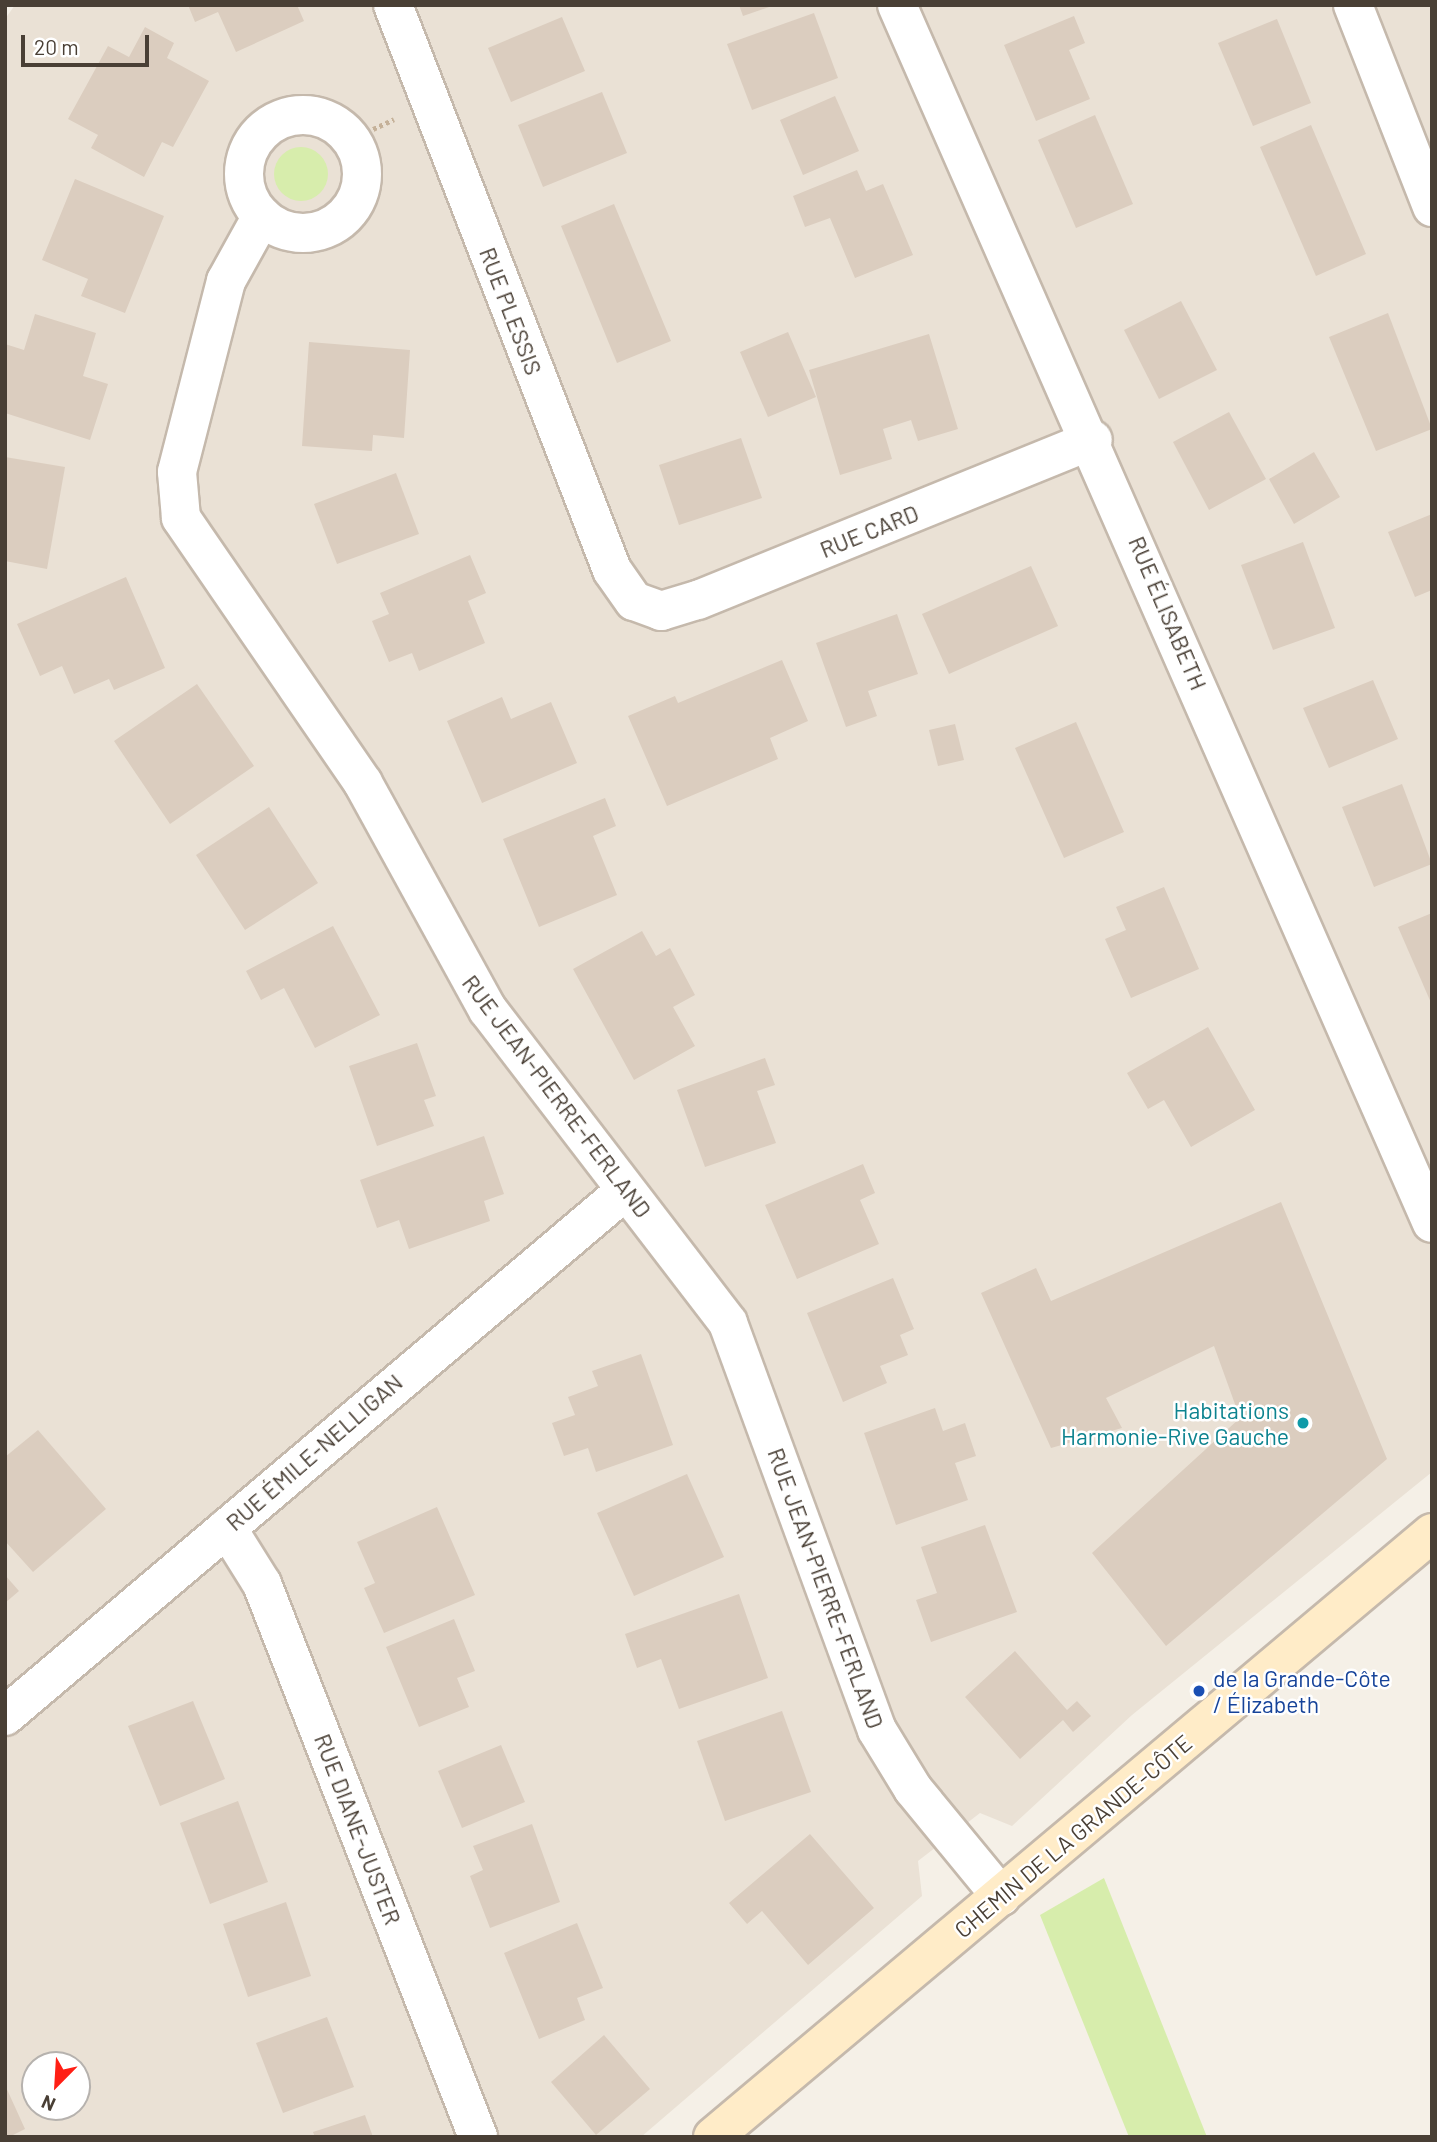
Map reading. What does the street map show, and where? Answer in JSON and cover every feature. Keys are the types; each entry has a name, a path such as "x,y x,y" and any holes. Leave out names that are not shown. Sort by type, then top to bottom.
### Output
{"main road":[{"name":"CHEMIN DE LA GRANDE-CÔTE","path":"713,2137 1432,1533"}],"street":[{"name":"RUE PLESSIS","path":"393,5 612,570 643,607"},
{"name":"RUE ÉLISABETH","path":"897,5 1093,440 1432,1223"},
{"path":"1353,5 1432,207"},
{"name":"RUE JEAN-PIERRE-FERLAND","path":"262,216 226,282 177,472 181,518 363,783 475,991 728,1323 889,1752 1001,1896"},
{"name":"RUE CARD","path":"643,607 661,611 698,600 1093,440"},
{"name":"RUE ÉMILE-NELLIGAN","path":"5,1716 625,1191"},
{"name":"RUE DIANE-JUSTER","path":"227,1528 262,1584 478,2137"}],"shaded area":[{"path":"15,5 1432,5 1432,1472 1132,1715 1012,1826 980,1813 918,1861 922,1896 641,2137 5,2137 5,19"}],"green space":[{"path":"301,147 320,155 328,174 320,193 301,201 282,193 274,174 282,155"},
{"path":"1104,1878 1207,2137 1129,2137 1040,1915"}],"building":[{"path":"188,5 297,5 304,21 236,52 218,12 195,22"},
{"path":"739,5 772,5 772,6 743,16"},
{"path":"814,13 838,78 752,110 727,44"},
{"path":"1074,16 1085,43 1069,50 1090,99 1036,121 1004,45"},
{"path":"562,17 585,71 511,102 488,48"},
{"path":"1277,19 1311,103 1253,126 1218,43"},
{"path":"145,27 174,43 167,58 209,81 173,147 162,142 144,177 91,148 98,135 68,119 108,46 129,57"},
{"path":"602,92 627,153 543,187 518,125"},
{"path":"835,96 859,151 803,175 780,120"},
{"path":"1095,115 1133,204 1076,228 1038,140"},
{"path":"1311,125 1366,254 1316,276 1260,147"},
{"path":"857,170 866,191 883,184 913,255 855,278 830,218 805,227 793,196"},
{"path":"75,179 164,216 125,313 81,296 88,279 42,260"},
{"path":"614,204 671,341 617,363 561,226"},
{"path":"1181,301 1217,370 1159,399 1124,330"},
{"path":"1388,313 1432,429 1376,451 1329,337"},
{"path":"35,314 96,333 83,376 108,384 90,440 5,413 5,344 24,350"},
{"path":"788,332 816,397 768,417 740,352"},
{"path":"929,334 958,429 918,441 911,420 883,429 892,459 840,475 809,370"},
{"path":"309,342 410,350 404,438 373,435 372,451 302,446"},
{"path":"1229,412 1266,479 1209,510 1173,442"},
{"path":"741,438 762,498 679,525 659,465"},
{"path":"1314,452 1340,497 1294,524 1269,479"},
{"path":"5,457 65,467 47,569 5,561"},
{"path":"396,473 419,534 337,564 314,504"},
{"path":"1432,514 1432,590 1415,597 1388,532"},
{"path":"1303,542 1335,628 1273,650 1241,565"},
{"path":"470,555 486,593 468,601 485,643 419,671 412,653 389,662 372,621 389,614 380,593"},
{"path":"1031,566 1058,626 949,674 922,614"},
{"path":"126,577 165,668 114,690 109,679 74,694 62,666 40,676 17,624"},
{"path":"897,614 918,674 868,691 877,716 846,727 816,643"},
{"path":"782,660 808,721 770,738 778,759 667,806 628,716 675,696 678,703"},
{"path":"1373,680 1398,739 1329,768 1303,708"},
{"path":"197,684 254,766 170,824 114,741"},
{"path":"502,697 511,719 551,702 577,763 482,803 447,721"},
{"path":"1076,722 1124,832 1064,858 1015,748"},
{"path":"955,724 964,760 938,766 929,730"},
{"path":"1402,784 1432,864 1374,887 1342,807"},
{"path":"605,798 616,826 593,836 617,895 539,927 503,839"},
{"path":"269,807 318,883 245,930 196,855"},
{"path":"1164,887 1199,969 1131,998 1105,939 1126,930 1116,907"},
{"path":"1432,913 1432,1005 1398,927"},
{"path":"333,926 380,1015 315,1048 284,988 261,1000 246,971"},
{"path":"642,931 656,956 670,948 695,995 673,1007 695,1046 634,1080 573,969"},
{"path":"1208,1027 1255,1110 1191,1147 1164,1100 1148,1109 1127,1073"},
{"path":"417,1043 436,1096 424,1100 434,1126 377,1146 349,1066"},
{"path":"765,1058 775,1085 757,1091 776,1143 705,1167 677,1090"},
{"path":"484,1136 504,1194 484,1201 490,1221 409,1249 399,1220 377,1228 360,1180"},
{"path":"863,1164 875,1193 860,1200 879,1244 797,1279 765,1205"},
{"name":"Habitations Harmonie-Rive Gauche","path":"1281,1202 1387,1459 1166,1646 1092,1553 1240,1418 1214,1346 1106,1398 1122,1428 1051,1448 981,1293 1036,1268 1051,1301"},
{"path":"893,1278 914,1329 900,1335 908,1355 880,1366 887,1383 843,1402 807,1313"},
{"path":"641,1354 673,1445 596,1472 588,1448 564,1456 552,1423 575,1415 568,1397 598,1386 592,1371"},
{"path":"935,1408 943,1431 965,1423 976,1456 955,1463 968,1500 896,1525 864,1433"},
{"path":"38,1430 106,1509 33,1572 5,1541 5,1457"},
{"path":"687,1474 724,1557 634,1596 597,1513"},
{"path":"437,1507 475,1595 384,1633 364,1588 375,1583 357,1542"},
{"path":"985,1525 1017,1612 931,1642 916,1600 937,1593 921,1547"},
{"path":"5,1575 19,1591 5,1603"},
{"path":"739,1594 768,1678 679,1709 661,1659 637,1668 625,1634"},
{"path":"454,1619 475,1671 457,1678 469,1707 419,1727 386,1647"},
{"path":"1015,1651 1067,1710 1077,1701 1091,1716 1073,1732 1063,1720 1020,1759 965,1697"},
{"path":"193,1701 225,1779 160,1806 128,1726"},
{"path":"782,1711 811,1792 725,1821 697,1741"},
{"path":"501,1745 525,1802 462,1828 438,1771"},
{"path":"238,1801 268,1882 210,1904 180,1823"},
{"path":"532,1824 560,1902 490,1928 470,1876 483,1870 473,1846"},
{"path":"810,1834 874,1908 808,1965 762,1911 747,1924 729,1903"},
{"path":"286,1902 311,1976 248,1997 223,1924"},
{"path":"577,1923 603,1988 577,1998 585,2020 539,2039 504,1953"},
{"path":"327,2017 354,2087 283,2113 256,2043"},
{"path":"604,2035 650,2089 596,2135 551,2082"},
{"path":"5,2085 25,2129 5,2137"},
{"path":"365,2115 373,2137 315,2137 313,2132"}],"place":[{"name":"Habitations Harmonie-Rive Gauche","path":"1303,1423"},
{"name":"de la Grande-Côte / Élizabeth","path":"1199,1691"}]}
